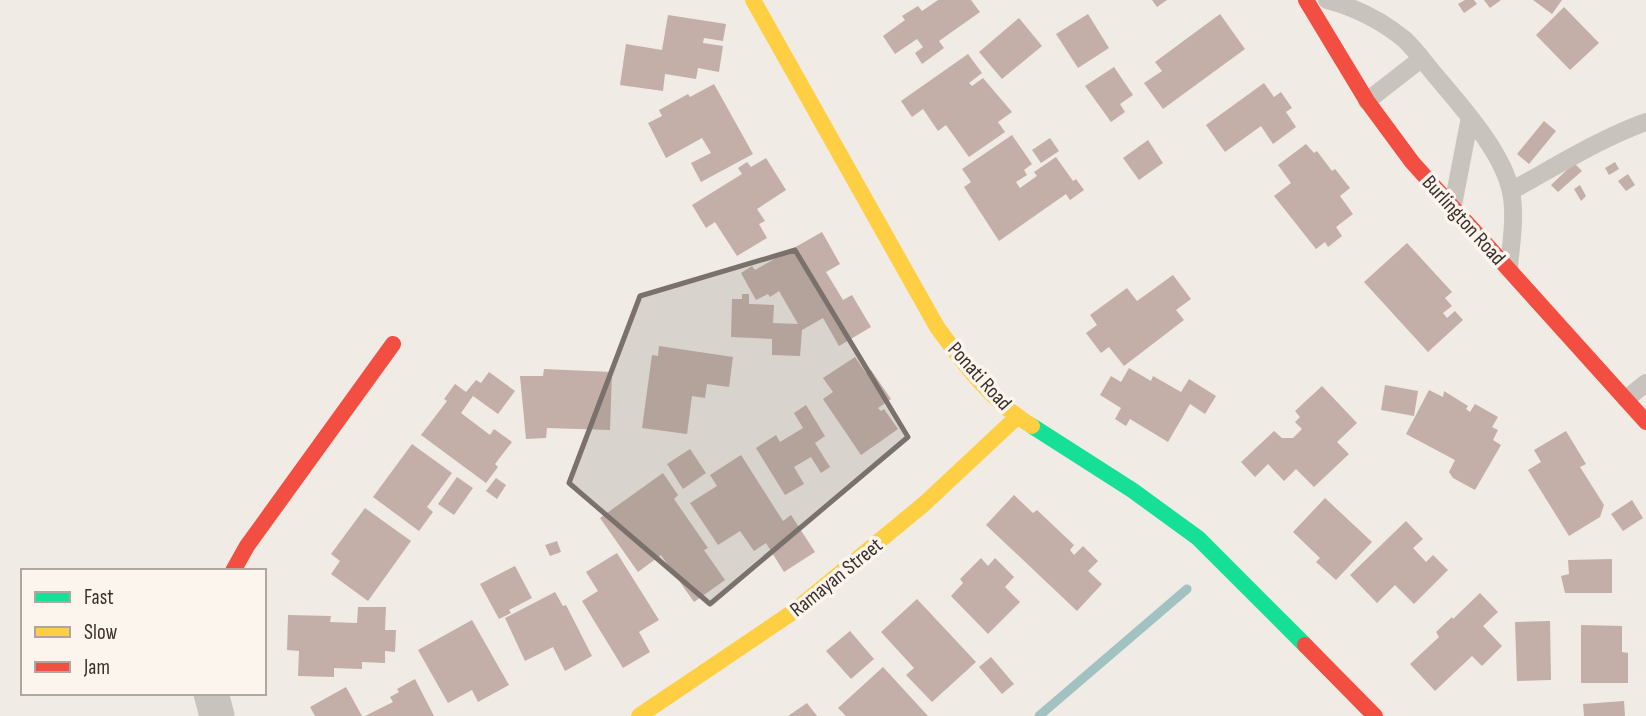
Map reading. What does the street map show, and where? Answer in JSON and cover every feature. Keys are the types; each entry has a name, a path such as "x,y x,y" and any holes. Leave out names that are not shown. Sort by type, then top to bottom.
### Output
{"street":[{"name":"Ponati Road","path":"753,0 937,327 964,364 995,398 1017,417 1062,443 1198,538 1375,716"},
{"name":"Burlington Road","path":"1306,0 1367,101 1412,162 1646,422"},
{"path":"234,569 247,546 393,344"},
{"name":"Ramayan Street","path":"639,716 793,612 924,504 1017,417"},
{"path":"212,695 217,716"}],"lane":[{"path":"1327,0 1371,17 1404,39 1470,117 1495,156 1511,191 1513,218 1508,271"},
{"path":"1367,101 1421,59"},
{"path":"1452,209 1470,117"},
{"path":"1511,191 1584,152 1611,134 1646,122"},
{"path":"1626,399 1646,383"}],"highlighted area":[{"path":"795,250 908,437 710,604 569,483 640,296"}],"building":[{"path":"938,0 971,0 980,12 939,41 944,48 922,64 915,53 923,47 917,39 895,54 883,36 905,20 902,16 918,6 922,11"},
{"path":"1152,0 1167,0 1157,7"},
{"path":"1465,0 1474,0 1477,4 1464,13 1458,4"},
{"path":"1484,0 1501,0 1490,8"},
{"path":"1533,0 1562,0 1552,14"},
{"path":"1564,7 1599,43 1570,70 1536,35"},
{"path":"1088,14 1109,48 1078,68 1056,34"},
{"path":"1220,14 1245,49 1163,109 1144,83 1162,71 1155,62"},
{"path":"668,15 726,24 723,41 704,38 703,43 723,46 719,72 698,68 696,79 665,74 663,91 620,85 626,44 662,50"},
{"path":"1019,18 1042,46 1002,79 979,52"},
{"path":"968,54 982,73 969,83 972,86 983,78 1012,112 998,122 1005,132 969,157 946,125 938,131 923,109 912,117 901,101"},
{"path":"1114,67 1133,95 1120,104 1125,112 1111,122 1085,86"},
{"path":"1264,83 1274,97 1281,92 1292,108 1286,112 1296,127 1273,144 1261,126 1225,152 1206,125"},
{"path":"714,84 753,154 701,182 691,163 711,153 702,138 666,158 648,123 662,116 659,110"},
{"path":"1544,121 1556,131 1529,164 1517,154"},
{"path":"1012,135 1032,164 1024,170 1027,175 1016,182 1020,188 1037,176 1034,172 1056,157 1073,181 1076,179 1084,190 1070,200 1066,194 999,241 964,187 971,182 962,169"},
{"path":"1050,138 1059,151 1041,163 1032,150"},
{"path":"1148,140 1163,163 1139,180 1123,158"},
{"path":"1306,144 1314,153 1317,151 1332,171 1335,169 1350,188 1340,196 1353,214 1336,227 1342,236 1328,247 1325,242 1316,249 1274,196 1291,183 1278,165"},
{"path":"766,158 786,190 757,209 765,221 759,224 767,238 737,256 715,222 706,228 692,205 742,174 738,168 747,162 751,167"},
{"path":"1615,162 1619,169 1609,175 1605,168"},
{"path":"1574,163 1582,171 1558,192 1551,185"},
{"path":"1628,174 1635,185 1626,191 1618,181"},
{"path":"1580,185 1586,196 1581,201 1574,189"},
{"path":"822,232 840,264 826,272 843,300 852,295 871,327 839,346 823,318 802,330 800,356 772,355 772,339 731,337 732,299 742,299 742,294 749,294 749,304 774,305 773,323 798,324 779,291 770,297 768,294 756,300 741,273 752,266 755,270"},
{"path":"1407,243 1452,292 1445,298 1452,306 1443,313 1447,318 1455,311 1463,320 1428,352 1364,282"},
{"path":"1173,275 1191,299 1176,310 1184,320 1124,366 1109,347 1101,353 1086,333 1097,325 1090,315 1127,288 1137,301"},
{"path":"659,346 733,357 729,387 707,384 705,398 692,396 687,434 642,428 652,355 658,356"},
{"path":"855,357 866,373 871,370 891,399 878,408 881,411 884,409 898,429 861,455 823,399 833,392 823,378"},
{"path":"1129,368 1151,381 1153,376 1181,392 1189,379 1216,396 1205,414 1190,404 1168,442 1130,419 1126,426 1115,419 1121,408 1100,395 1111,376 1121,382"},
{"path":"544,369 612,372 610,430 547,428 546,438 526,439 520,376 543,376"},
{"path":"489,372 515,391 498,414 473,396 461,413 490,435 494,429 512,442 495,464 498,467 486,483 421,435 447,401 444,399 455,384 466,392 476,380 481,383"},
{"path":"1385,385 1418,391 1414,416 1381,410"},
{"path":"1322,386 1357,423 1337,442 1349,454 1314,487 1296,469 1284,481 1268,464 1255,477 1241,462 1274,431 1282,438 1293,438 1302,429 1295,422 1300,417 1295,411"},
{"path":"1429,390 1443,397 1444,391 1468,406 1466,409 1470,412 1475,404 1498,417 1492,427 1498,430 1493,440 1501,445 1475,490 1453,478 1449,472 1455,460 1406,434"},
{"path":"806,405 825,436 815,443 830,467 821,473 811,457 794,467 804,484 785,495 756,448 776,435 780,442 803,428 794,413"},
{"path":"1566,431 1586,464 1580,467 1604,505 1600,517 1569,536 1528,470 1541,462 1534,450"},
{"path":"412,444 452,473 427,507 433,512 419,531 373,497"},
{"path":"690,449 706,473 683,489 667,464"},
{"path":"741,455 783,521 791,515 815,552 784,572 766,543 754,551 740,531 718,545 690,503 717,486 710,475"},
{"path":"663,473 678,495 674,499 708,548 704,550 725,580 694,602 661,555 638,572 600,518"},
{"path":"457,477 473,488 454,515 438,504"},
{"path":"496,478 506,485 497,499 486,491"},
{"path":"1014,495 1033,513 1037,510 1074,545 1070,550 1074,555 1083,546 1098,561 1088,571 1102,584 1077,611 986,525"},
{"path":"1325,498 1372,542 1336,580 1316,562 1320,558 1293,532"},
{"path":"1632,500 1643,518 1623,531 1611,514"},
{"path":"365,508 411,541 368,601 331,574 340,561 331,554"},
{"path":"1406,521 1423,539 1413,548 1426,562 1433,555 1448,570 1414,604 1395,585 1377,603 1350,575"},
{"path":"557,541 561,552 550,556 545,545"},
{"path":"617,553 659,620 639,632 650,652 623,668 582,601 598,591 586,572"},
{"path":"981,558 988,566 995,558 1014,577 1005,587 1020,602 988,634 951,596 963,583 960,579"},
{"path":"1612,559 1612,593 1565,593 1561,576 1569,574 1568,560"},
{"path":"515,566 532,598 509,610 511,613 499,619 480,584"},
{"path":"555,592 563,606 566,605 592,656 565,671 553,647 525,661 505,618"},
{"path":"1480,593 1498,612 1483,626 1502,646 1482,666 1472,656 1435,691 1410,664 1439,637 1436,632"},
{"path":"917,599 976,662 932,702 906,675 914,668 881,632"},
{"path":"358,607 386,607 385,630 396,630 395,652 385,651 385,663 362,662 362,669 334,668 334,677 298,676 299,651 287,650 288,615 331,616 330,622 357,623"},
{"path":"472,620 509,685 478,702 472,690 448,703 418,650"},
{"path":"1550,621 1551,680 1517,681 1515,622"},
{"path":"1581,625 1622,626 1622,652 1628,653 1628,683 1581,683"},
{"path":"850,631 874,659 851,679 826,651"},
{"path":"991,657 1014,684 1002,694 979,667"},
{"path":"883,667 928,716 846,716 838,708"},
{"path":"415,679 434,716 365,716 393,702 390,697 399,692 397,689"},
{"path":"346,687 362,716 315,716 310,707"},
{"path":"1624,701 1625,716 1584,716 1583,704"},
{"path":"807,703 817,716 788,716"}],"waterway":[{"path":"1039,716 1187,589"}],"traffic: fast":[{"path":"1032,426 1132,490 1198,538 1305,645"}],"traffic: slow":[{"path":"753,0 937,327 991,394 1032,426"},
{"path":"639,716 793,612 924,504 1017,417"}],"traffic: jam":[{"path":"1306,0 1367,101 1412,162 1646,422"},
{"path":"234,569 247,546 393,344"},
{"path":"1305,645 1375,716"}]}
